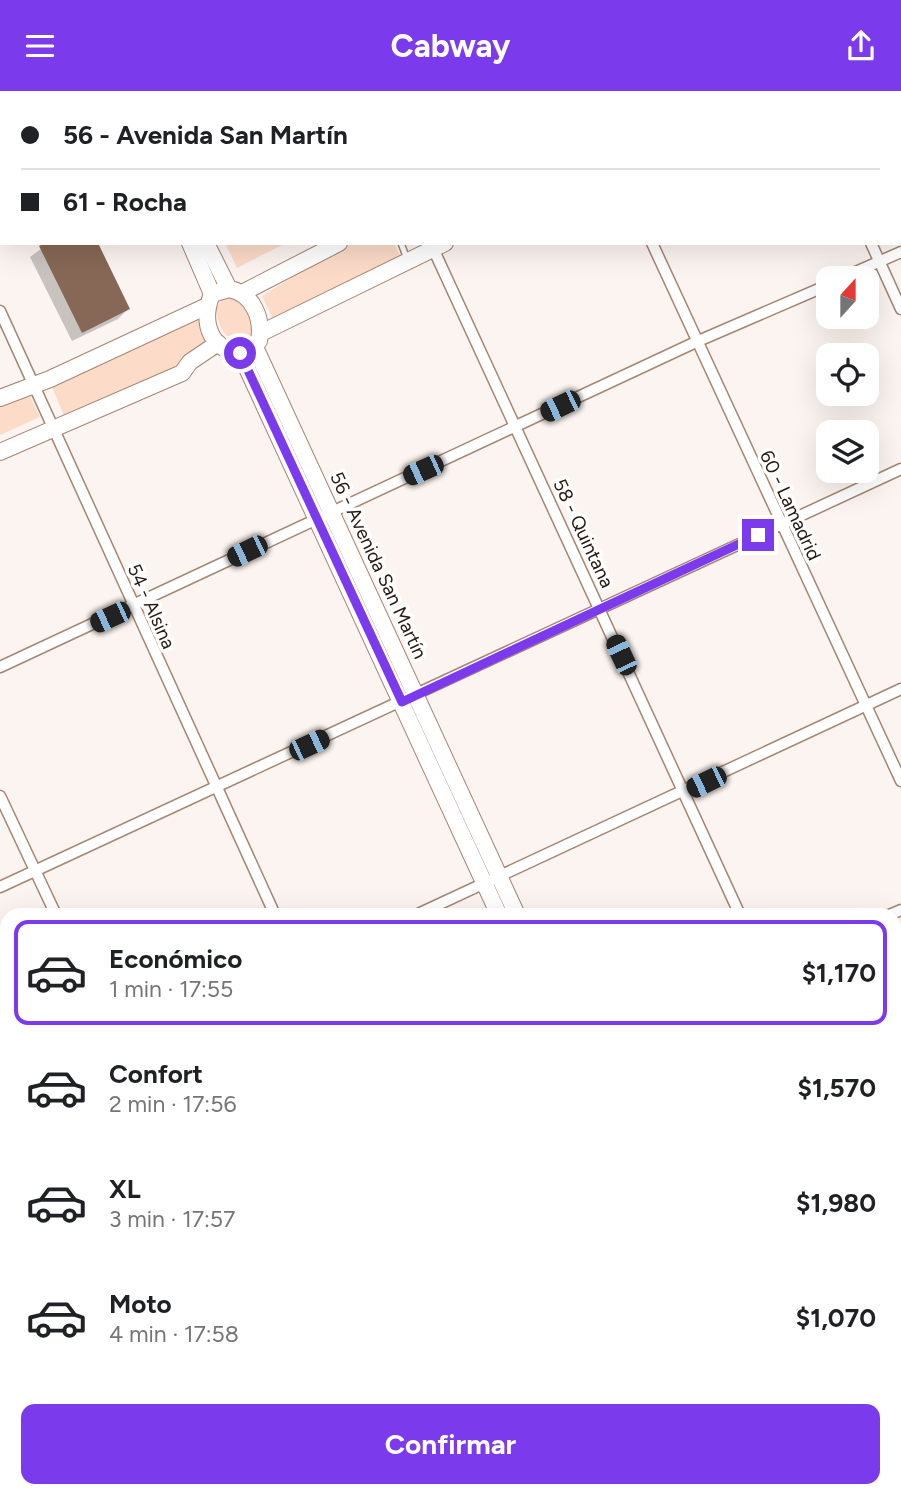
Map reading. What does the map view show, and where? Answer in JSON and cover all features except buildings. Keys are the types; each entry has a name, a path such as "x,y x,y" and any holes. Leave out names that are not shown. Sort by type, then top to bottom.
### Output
{"main road":[{"path":"191,245 210,300 206,321 218,342"},
{"path":"207,245 235,291 255,310 252,344"},
{"path":"0,398 50,379 210,300 335,245"},
{"path":"0,453 182,373 190,362 218,342 252,344 436,245"},
{"name":"56 - Avenida San Martín","path":"252,344 323,515 492,880 512,908"},
{"name":"56 - Avenida San Martín","path":"492,880 498,908"}],"street":[{"name":"58 - Quintana","path":"436,245 515,428 737,908"},
{"name":"60 - Lamadrid","path":"653,245 901,782"},
{"path":"872,245 901,309"},
{"path":"870,266 901,252"},
{"path":"0,667 696,342 816,290"},
{"name":"54 - Alsina","path":"0,311 132,607 272,908"},
{"path":"0,887 901,469"},
{"path":"431,908 683,793 901,689"},
{"path":"0,796 53,908"}],"lane":[{"path":"402,245 408,261"}],"shaded area":[{"path":"226,245 282,245 237,268"},
{"path":"345,245 395,245 402,260 274,321 262,296"},
{"path":"224,296 236,297 249,310 255,333 245,346 233,341 221,328 216,309"},
{"path":"204,318 215,339 176,371 66,421 52,387"},
{"path":"26,388 40,417 0,435 0,400"}],"route":[{"path":"240,353 402,702 758,535"}]}
